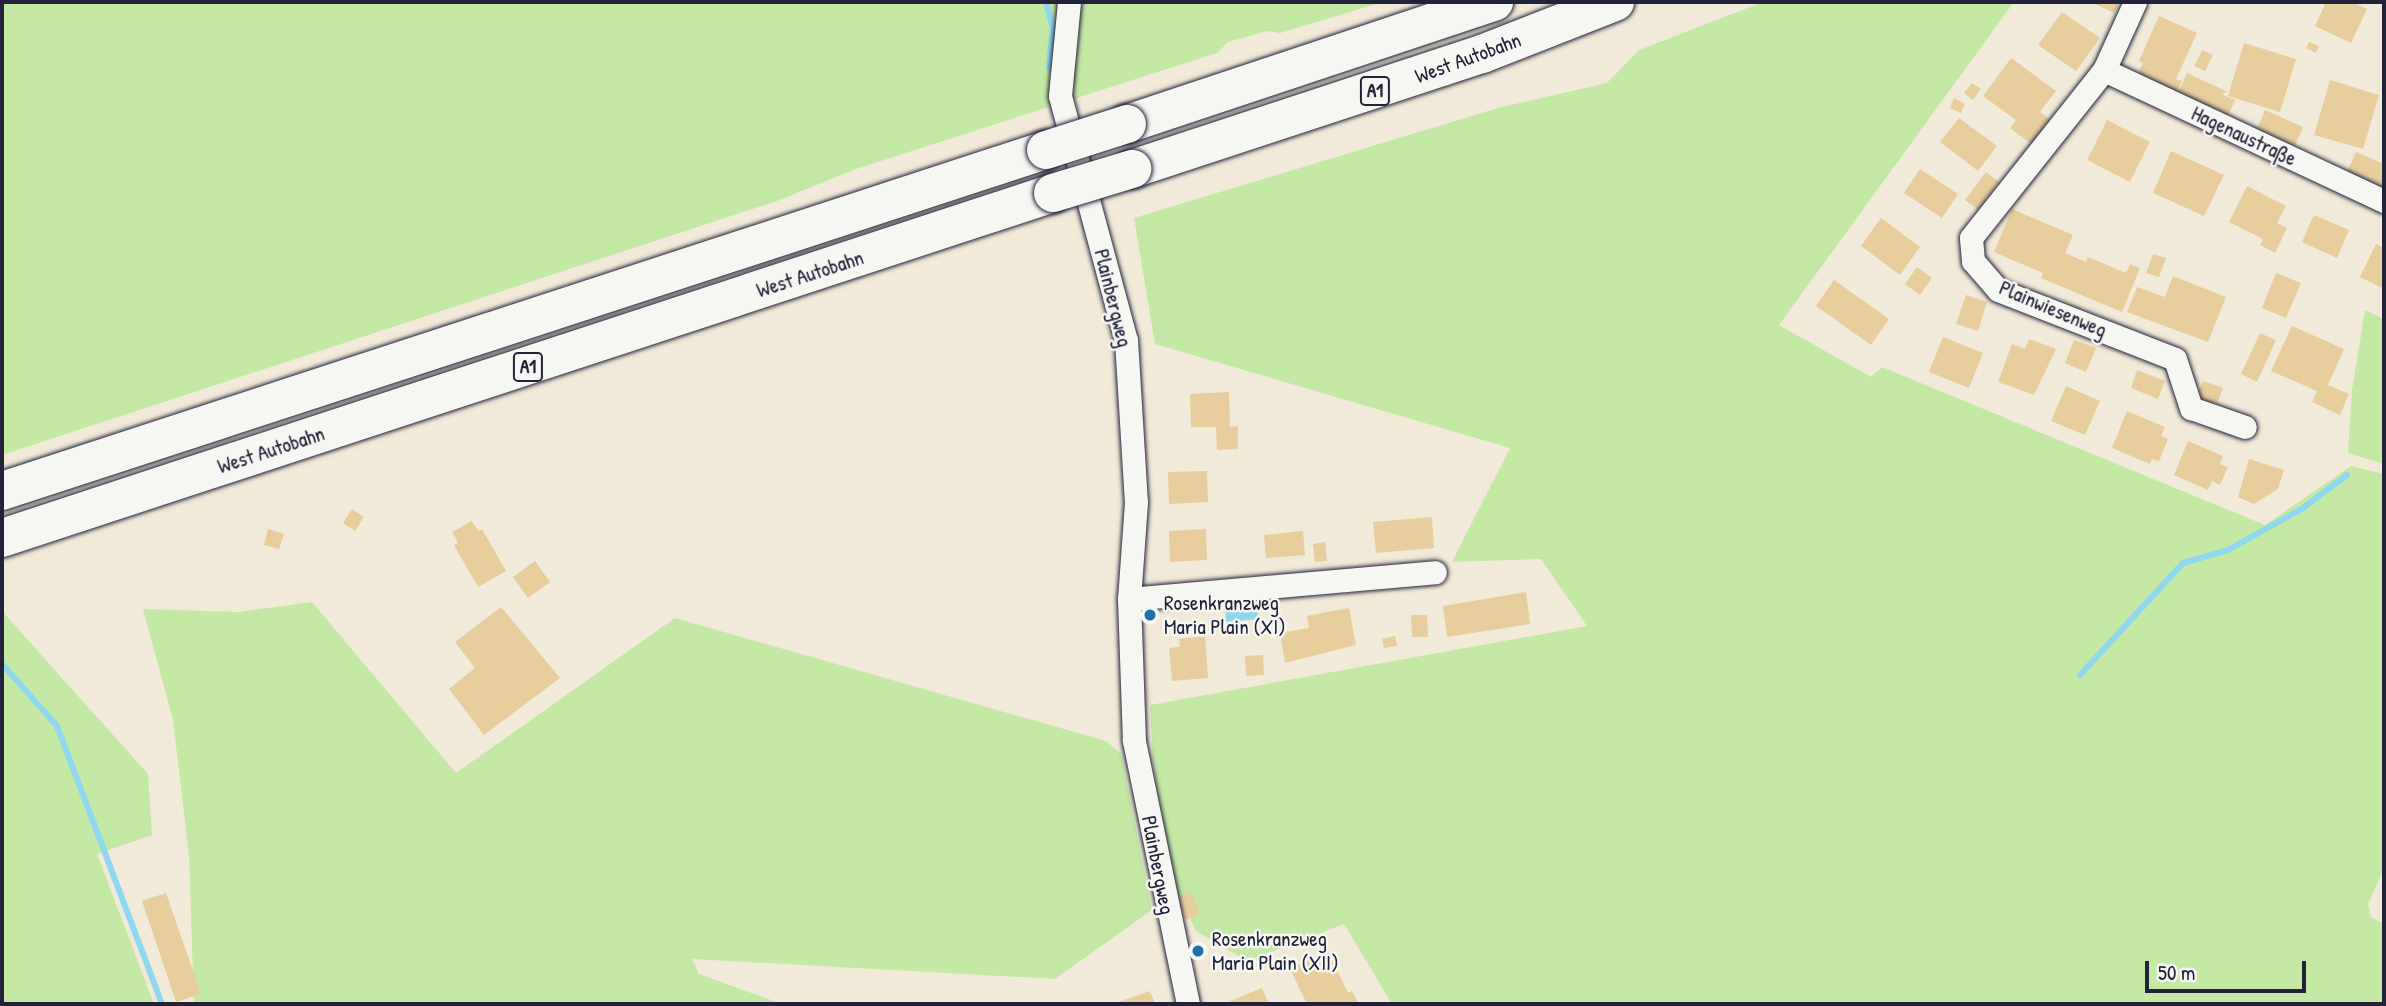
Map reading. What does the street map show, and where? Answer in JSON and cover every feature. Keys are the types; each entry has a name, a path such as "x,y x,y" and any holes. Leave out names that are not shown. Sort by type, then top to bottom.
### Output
{"highway":[{"name":"West Autobahn","path":"2,491 1494,2"},
{"name":"West Autobahn","path":"2,538 1482,54 1615,2"}],"street":[{"name":"Plainbergweg","path":"1069,2 1060,96 1126,340 1136,502 1129,599 1134,741 1188,1004"},
{"name":"Plainwiesenweg","path":"2135,2 2104,70 1970,238 1973,261 1998,290 2175,359 2191,408 2245,427"},
{"name":"Hagenaustraße","path":"2104,70 2384,201"},
{"path":"1129,599 1435,572"}],"green space":[{"path":"2,2 1383,2 1280,33 1267,31 1228,42 1217,53 856,169 777,201 2,455"},
{"path":"1763,2 2014,2 1779,325 1871,377 1882,367 2265,525 2351,466 2384,474 2384,868 2368,904 2371,917 2384,924 2384,1004 1392,1004 1344,924 1247,961 1196,931 1174,887 1153,765 1150,705 1587,626 1541,559 1452,562 1510,448 1155,344 1134,218 1498,108 1607,83 1639,50"},
{"path":"2365,310 2384,319 2384,464 2348,453 2352,390"},
{"path":"312,602 456,773 675,618 1106,741 1121,753 1152,910 1055,979 692,959 699,974 782,1004 194,1004 189,856 173,720 143,609 238,612"},
{"path":"2,611 148,774 152,835 97,854 154,1004 2,1004"}],"water":[{"path":"1257,604 1258,619 1226,622 1225,607"}],"building":[{"path":"2091,2 2119,2 2114,13"},
{"path":"2326,2 2352,2 2367,9 2351,43 2315,26"},
{"path":"2062,12 2100,38 2076,71 2038,45"},
{"path":"2159,16 2197,33 2176,79 2182,81 2177,92 2138,74 2143,63 2139,61"},
{"path":"2309,42 2319,46 2316,53 2306,48"},
{"path":"2244,43 2296,59 2280,112 2228,96"},
{"path":"2202,50 2213,55 2205,71 2194,66"},
{"path":"2011,58 2056,91 2040,112 2052,121 2034,146 2010,128 2016,120 1983,96"},
{"path":"2187,73 2228,92 2221,94 2235,100 2228,116 2178,93"},
{"path":"2330,80 2379,95 2363,149 2314,135"},
{"path":"1972,83 1981,89 1973,100 1964,93"},
{"path":"1954,98 1965,104 1961,113 1950,108"},
{"path":"2265,110 2303,127 2295,146 2257,130"},
{"path":"1959,118 1997,146 1978,171 1940,142"},
{"path":"2107,120 2150,142 2130,182 2087,160"},
{"path":"2171,151 2224,175 2204,216 2153,193"},
{"path":"2356,152 2384,164 2384,188 2347,172"},
{"path":"1920,169 1958,194 1942,218 1904,193"},
{"path":"1986,172 1999,182 1979,210 1965,200"},
{"path":"2247,186 2286,206 2277,223 2287,228 2275,253 2260,245 2263,239 2229,222"},
{"path":"2012,209 2073,235 2065,253 2086,262 2088,257 2126,273 2130,264 2140,268 2122,312 2041,278 2043,273 1994,252"},
{"path":"2314,215 2349,230 2337,258 2302,242"},
{"path":"1881,218 1920,247 1900,275 1861,246"},
{"path":"2376,244 2384,248 2384,289 2360,277"},
{"path":"2153,254 2166,258 2159,277 2146,273"},
{"path":"1917,267 1932,278 1920,295 1905,284"},
{"path":"2276,273 2301,283 2286,318 2262,308"},
{"path":"2173,276 2226,297 2208,342 2127,312 2137,287 2165,297"},
{"path":"1834,280 1889,319 1871,345 1816,306"},
{"path":"1966,295 1987,302 1978,331 1956,324"},
{"path":"2292,326 2344,349 2328,385 2349,394 2340,415 2312,402 2317,391 2271,371"},
{"path":"2260,333 2276,340 2257,382 2241,374"},
{"path":"1943,337 1983,353 1969,388 1929,372"},
{"path":"2029,339 2056,349 2034,395 1998,382 2012,344 2025,349"},
{"path":"2074,340 2096,348 2086,372 2065,363"},
{"path":"2137,370 2165,381 2158,399 2131,388"},
{"path":"2203,381 2223,388 2216,406 2196,398"},
{"path":"2066,386 2100,401 2085,435 2051,421"},
{"path":"1229,392 1230,427 1238,426 1238,449 1217,450 1216,427 1191,427 1190,394"},
{"path":"2127,411 2165,427 2161,436 2168,439 2159,461 2152,459 2150,464 2112,448"},
{"path":"2188,441 2223,456 2220,464 2228,467 2220,485 2212,481 2208,490 2174,475"},
{"path":"2249,459 2284,470 2278,489 2254,504 2238,497"},
{"path":"1207,471 1208,502 1169,504 1168,472"},
{"path":"352,509 364,517 355,531 343,523"},
{"path":"1432,517 1434,548 1376,553 1373,522"},
{"path":"472,521 478,531 482,529 506,571 478,587 454,545 458,543 452,532"},
{"path":"268,529 284,534 279,549 264,545"},
{"path":"1206,529 1207,560 1170,562 1169,531"},
{"path":"1303,531 1305,555 1266,558 1264,535"},
{"path":"1325,542 1327,561 1315,562 1313,544"},
{"path":"535,561 550,582 528,598 513,577"},
{"path":"1526,592 1530,624 1447,637 1443,606"},
{"path":"501,607 560,678 484,735 449,689 475,668 455,642"},
{"path":"1349,608 1356,645 1285,663 1280,633 1309,628 1307,616"},
{"path":"1411,615 1427,615 1428,637 1412,637"},
{"path":"1205,636 1208,678 1172,681 1169,648 1180,647 1179,639"},
{"path":"1395,636 1397,646 1384,648 1382,639"},
{"path":"1263,655 1264,675 1246,676 1245,656"},
{"path":"1191,892 1200,913 1186,920 1177,898"},
{"path":"166,893 201,994 176,1002 142,901"},
{"path":"1328,951 1348,993 1352,991 1359,1004 1307,1004 1290,969"},
{"path":"1262,988 1269,1004 1223,1004"},
{"path":"1150,991 1155,1004 1113,1004"}],"waterway":[{"path":"1046,2 1053,28 1049,68"},
{"path":"2080,675 2183,563 2228,550 2303,508 2347,475"},
{"path":"2,664 57,726 162,1004"}],"place":[{"name":"Rosenkranzweg Maria Plain (XI)","path":"1150,615"},
{"name":"Rosenkranzweg Maria Plain (XII)","path":"1198,951"}]}
